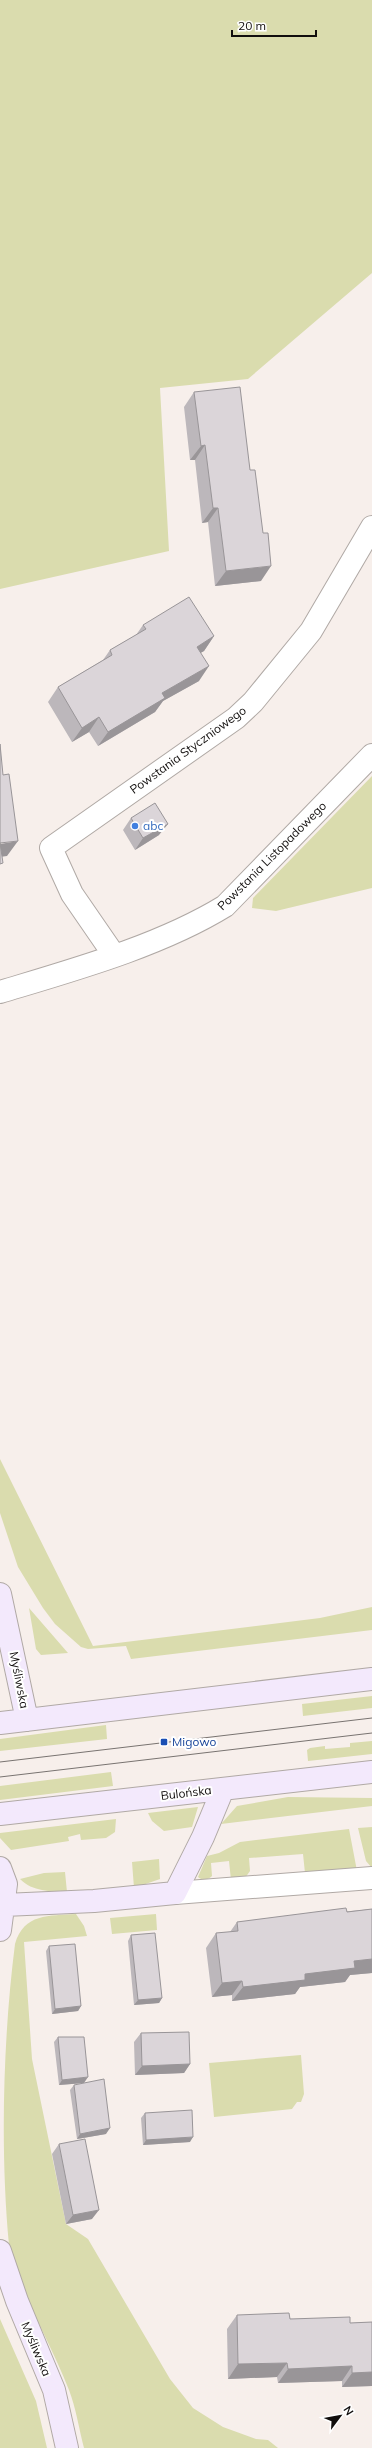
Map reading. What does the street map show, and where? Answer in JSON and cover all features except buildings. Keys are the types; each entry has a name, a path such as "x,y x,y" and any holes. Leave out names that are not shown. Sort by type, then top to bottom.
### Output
{"main road":[{"name":"Myśliwska","path":"0,1594 27,1720"},
{"path":"0,1723 372,1679"},
{"name":"Bulońska","path":"0,1814 372,1772"},
{"path":"4,1905 94,1901 175,1893 203,1837 223,1789"},
{"path":"0,1868 6,1884 0,1930"},
{"name":"Myśliwska","path":"0,2251 17,2301 54,2390 67,2448"}],"street":[{"name":"Powstania Styczniowego","path":"114,955 72,894 51,848 236,718 253,702 311,631 372,527"},
{"name":"Powstania Listopadowego","path":"0,992 114,955 195,923 225,906 372,755"},
{"path":"175,1893 372,1878"}],"green space":[{"path":"0,0 372,0 372,273 248,379 160,388 169,551 0,589"},
{"path":"372,776 372,888 276,911 252,908 253,898"},
{"path":"0,1459 93,1646 320,1618 372,1607 372,1630 131,1659 126,1646 88,1649 81,1647 55,1624 43,1608 18,1567 0,1513"},
{"path":"29,1608 68,1653 41,1655 36,1649"},
{"path":"372,1696 372,1708 303,1716 302,1704"},
{"path":"106,1725 107,1739 0,1751 0,1739"},
{"path":"372,1741 372,1754 308,1761 307,1750 310,1748 325,1746 325,1749 350,1747 350,1743"},
{"path":"111,1772 113,1786 0,1800 0,1786"},
{"path":"288,1797 372,1798 372,1806 221,1824 237,1806"},
{"path":"198,1807 192,1827 164,1831 152,1821 148,1813"},
{"path":"116,1819 115,1832 106,1838 81,1840 80,1834 68,1837 69,1841 11,1850 0,1838 0,1833"},
{"path":"372,1827 372,1868 366,1861 358,1828"},
{"path":"349,1829 357,1871 305,1873 303,1854 249,1858 250,1871 245,1878 231,1880 229,1861 211,1863 212,1876 205,1880 198,1877 207,1856 219,1853 240,1842"},
{"path":"159,1859 160,1879 134,1888 132,1862"},
{"path":"65,1872 67,1892 36,1889 20,1879 44,1873"},
{"path":"76,1914 84,1926 87,1936 24,1942 32,2059 66,2224 88,2239 170,2379 193,2408 223,2427 256,2439 268,2440 278,2448 84,2448 76,2411 69,2390 28,2300 14,2264 9,2245 6,2209 4,2172 4,2094 5,2056 15,1944 19,1934 31,1921 47,1916"},
{"path":"156,1914 157,1930 112,1934 110,1918"},
{"path":"301,2055 304,2094 301,2102 297,2102 292,2109 214,2117 209,2063"},
{"path":"0,2319 36,2401 47,2448 0,2448"}],"tram line":[{"path":"0,1762 372,1718"},
{"path":"0,1777 372,1733"}],"place":[{"name":"abc","path":"135,826"},
{"name":"Migowo","path":"164,1742"}]}
